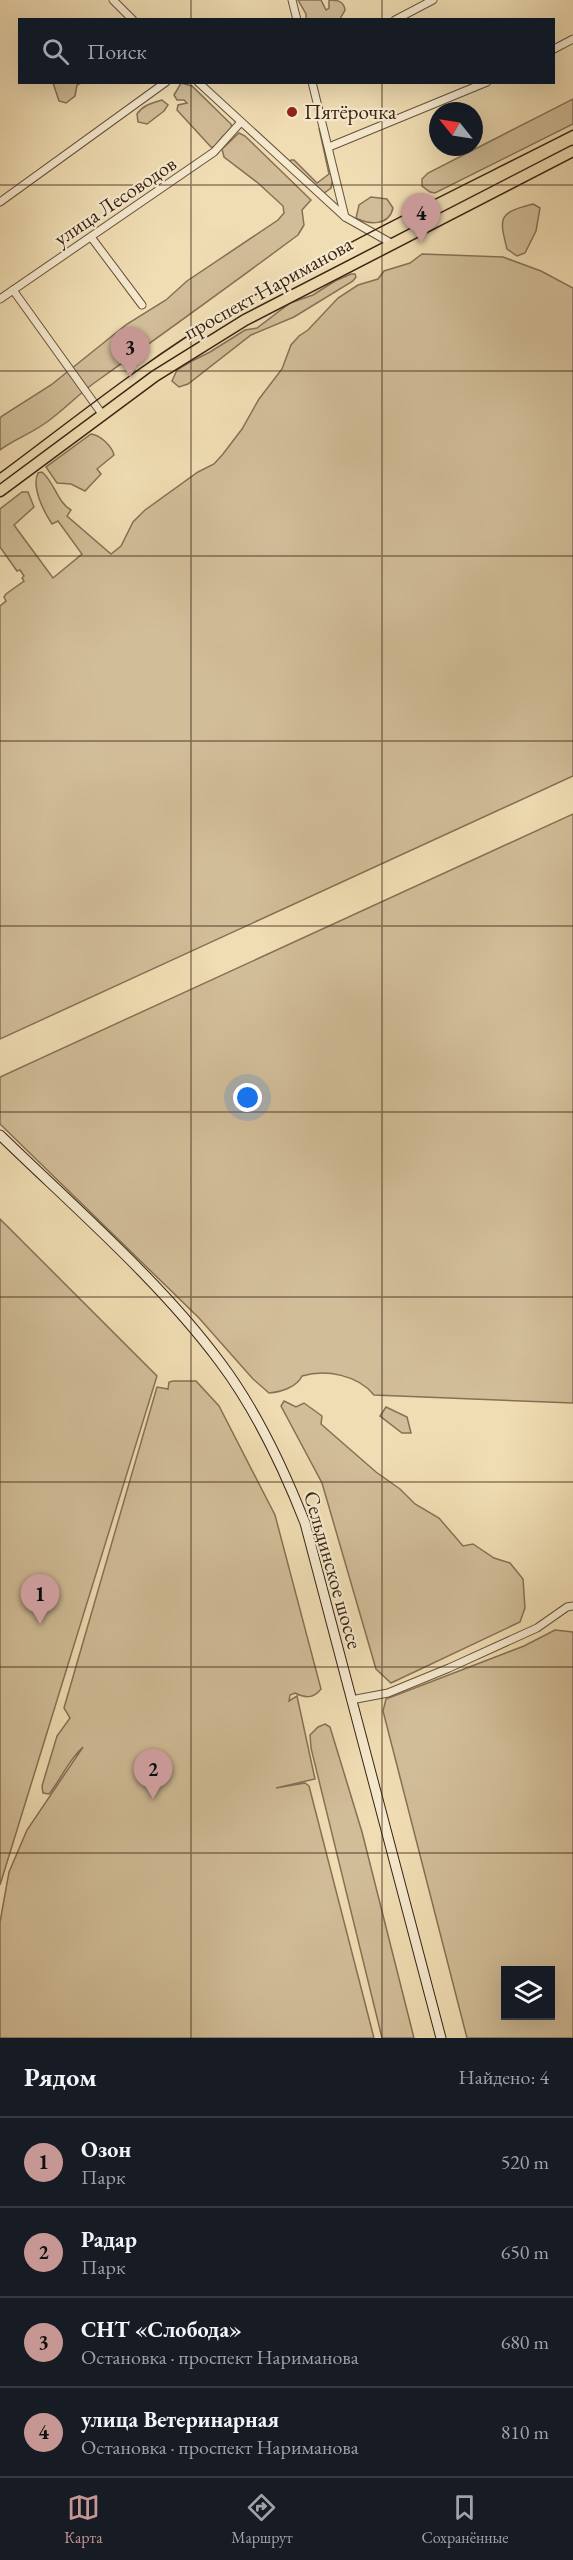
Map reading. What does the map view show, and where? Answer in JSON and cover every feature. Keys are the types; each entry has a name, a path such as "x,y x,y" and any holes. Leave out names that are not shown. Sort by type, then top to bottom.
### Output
{"main road":[{"name":"проспект Нариманова","path":"0,491 102,414 186,356 245,320 573,151"},
{"name":"Сельдинское шоссе","path":"0,1136 128,1259 182,1316 220,1362 243,1396 287,1477 305,1523 441,2038"}],"street":[{"path":"113,0 131,18"},
{"path":"292,0 296,18"},
{"path":"399,18 433,0"},
{"path":"555,48 573,39"},
{"path":"0,202 163,84"},
{"path":"200,84 345,217 391,243"},
{"path":"313,84 345,217"},
{"path":"329,147 482,84"},
{"name":"улица Лесоводов","path":"0,299 214,152 241,122"},
{"path":"92,237 142,305"},
{"path":"13,290 102,414"},
{"path":"351,1700 388,1693 449,1668 537,1628 570,1607 573,1600"}],"shaded area":[{"path":"298,0 321,0 326,10 329,8 329,0 337,1 342,3 345,10 341,18 306,18"},
{"path":"54,84 79,84 75,96 66,103 59,101"},
{"path":"180,84 192,86 231,124 232,129 215,147 211,147 177,110 178,105 187,103 184,100 177,100 174,95"},
{"path":"573,99 573,124 435,193 422,186 422,179 428,173 461,156 483,156 483,145"},
{"path":"162,100 168,105 164,111 147,124 138,122 137,114 142,108"},
{"path":"319,128 333,178 331,188 324,193 321,193 290,162 294,160 317,183 329,174"},
{"path":"239,133 245,136 311,200 302,210 304,225 298,235 90,386 39,428 0,450 0,418 2,416 51,385 127,324 166,300 187,281 278,220 284,213 283,206 224,157 222,149"},
{"path":"371,197 387,199 393,208 391,214 383,221 372,223 356,218 359,205"},
{"path":"533,204 540,208 536,231 525,253 517,256 507,249 502,223 507,214 513,210"},
{"path":"422,254 503,257 541,271 573,288 573,776 0,1039 0,606 6,601 4,597 6,594 24,581 22,578 24,576 20,570 17,571 0,547 0,509 22,492 28,492 34,507 14,525 53,578 82,554 58,521 52,524 45,513 36,485 38,473 42,472 62,502 71,510 67,516 111,554 121,546 133,522 145,510 198,472 214,464 223,454 282,369 291,345 338,298 358,285 378,279 384,271 410,263"},
{"path":"355,274 356,277 353,281 294,317 251,335 188,384 179,387 172,381 177,370 190,362 245,330 257,328 290,303 313,295"},
{"path":"91,434 105,442 114,455 97,469 101,474 85,491 71,484 57,483 46,467"},
{"path":"573,814 573,1403 374,1395 351,1378 321,1373 302,1376 288,1388 269,1393 253,1379 199,1318 0,1124 0,1077"},
{"path":"0,1219 157,1376 0,1885"},
{"path":"196,1381 219,1406 275,1515 321,1689 309,1697 295,1693 290,1695 289,1701 297,1696 315,1779 276,1788 305,1783 309,1786 374,2038 0,2038 0,1922 9,1872 27,1830 83,1747 73,1757 49,1794 43,1793 42,1786 57,1736 70,1718 64,1708 157,1387 168,1389 169,1382"},
{"path":"284,1401 296,1407 304,1403 322,1416 321,1424 415,1504 439,1518 463,1546 473,1544 494,1558 510,1563 523,1579 525,1608 520,1622 391,1683 376,1669 322,1483 281,1406"},
{"path":"386,1407 407,1417 411,1433 402,1433 380,1416"},
{"path":"555,1630 573,1632 573,2038 467,2038 383,1711 386,1699 524,1646"},
{"path":"325,1724 330,1727 362,1832 414,2038 382,2038 311,1748 310,1735"}],"tram line":[{"path":"0,473 139,369 226,312 354,241 573,130"}],"place":[{"name":"Пятёрочка","path":"292,112"},
{"name":"улица Ветеринарная","path":"421,243"},
{"name":"СНТ «Слобода»","path":"130,377"},
{"name":"Озон","path":"40,1624"},
{"name":"Радар","path":"153,1799"}]}
